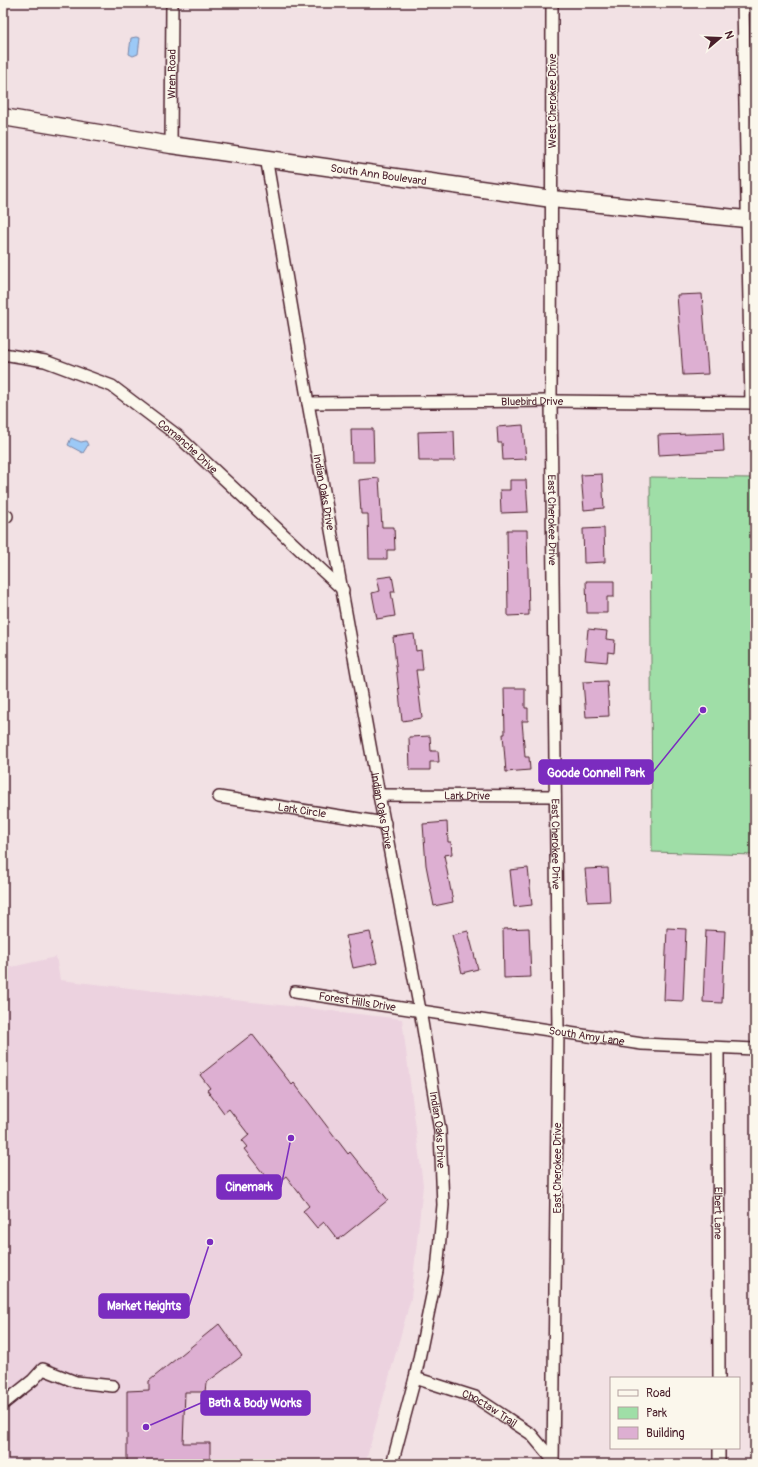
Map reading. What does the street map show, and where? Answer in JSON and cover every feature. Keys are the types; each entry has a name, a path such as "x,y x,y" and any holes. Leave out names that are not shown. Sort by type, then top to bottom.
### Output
{"street":[{"name":"Wren Road","path":"171,145 172,3"},
{"name":"West Cherokee Drive","path":"552,3 552,199"},
{"path":"743,3 751,219 753,403"},
{"name":"South Ann Boulevard","path":"3,117 171,145 266,157 552,199 751,219"},
{"name":"Indian Oaks Drive","path":"266,157 308,403 379,795 420,1010 440,1131 443,1205 437,1271 415,1378 392,1464"},
{"name":"East Cherokee Drive","path":"552,199 551,401 558,1030 553,1462"},
{"name":"Comanche Drive","path":"3,354 45,361 112,386 178,436 343,590"},
{"name":"Bluebird Drive","path":"308,403 551,401 753,403"},
{"name":"Lark Drive","path":"379,795 555,796"},
{"name":"Lark Circle","path":"219,797 385,823"},
{"name":"Forest Hills Drive","path":"295,992 420,1010"},
{"name":"South Amy Lane","path":"420,1010 642,1044 755,1049"},
{"name":"Elbert Lane","path":"718,1048 719,1377"},
{"path":"3,1404 34,1380 43,1369 76,1382 113,1386"},
{"name":"Choctaw Trail","path":"415,1378 475,1397 531,1434 553,1462"},
{"path":"718,1464 719,1449"}],"shaded area":[{"path":"56,957 60,980 402,1019 423,1185 411,1298 365,1464 3,1464 3,969"}],"green space":[{"path":"650,477 755,478 755,855 652,852"}],"water":[{"path":"131,38 140,38 138,54 133,56 129,54"},
{"path":"71,438 81,442 86,441 88,445 83,453 68,445"}],"building":[{"path":"702,294 708,374 683,375 677,295"},
{"path":"523,425 526,459 503,460 502,443 498,443 497,427"},
{"path":"351,429 373,429 374,462 352,462"},
{"path":"454,431 455,461 419,461 418,432"},
{"path":"723,433 724,451 659,455 658,435"},
{"path":"602,474 604,508 584,510 581,475"},
{"path":"379,478 382,527 394,527 395,550 387,550 387,559 369,559 368,514 361,514 359,480"},
{"path":"510,480 526,480 528,512 501,513 500,490 510,490"},
{"path":"604,528 605,562 584,563 583,529"},
{"path":"507,530 527,530 529,615 508,616"},
{"path":"392,576 395,592 391,592 395,616 377,619 372,593 380,591 377,578"},
{"path":"586,581 614,581 614,597 607,597 607,613 587,613"},
{"path":"588,629 607,631 606,639 615,640 614,653 608,652 607,662 585,660"},
{"path":"414,634 416,651 421,650 423,670 416,670 422,718 402,721 393,637"},
{"path":"607,681 609,716 586,717 583,682"},
{"path":"504,688 525,688 525,708 528,708 528,721 522,721 525,757 529,757 530,770 506,772 503,734 505,734"},
{"path":"430,736 431,751 438,751 439,762 430,762 430,770 410,770 409,737"},
{"path":"447,822 448,842 451,842 452,854 444,855 453,902 434,906 426,865 423,824"},
{"path":"528,868 532,905 514,907 510,870"},
{"path":"608,868 610,901 588,902 585,869"},
{"path":"529,928 531,977 504,978 503,929"},
{"path":"667,928 686,929 683,1001 664,1000"},
{"path":"706,930 725,931 722,1003 703,1002"},
{"path":"468,931 478,969 462,973 452,935"},
{"path":"370,932 377,963 353,968 346,936"},
{"path":"252,1034 292,1085 294,1083 348,1154 350,1152 388,1200 338,1240 324,1222 317,1228 303,1211 309,1206 286,1176 277,1183 273,1178 269,1181 244,1149 247,1147 242,1141 249,1135 229,1109 224,1113 207,1090 210,1088 200,1075"},
{"path":"219,1324 242,1356 206,1383 205,1392 185,1392 183,1443 210,1443 210,1464 127,1464 127,1391 149,1390 149,1381"}],"place":[{"name":"Goode Connell Park","path":"703,710"},
{"name":"Cinemark","path":"291,1138"},
{"name":"Market Heights","path":"210,1242"},
{"name":"Bath & Body Works","path":"146,1427"}]}
